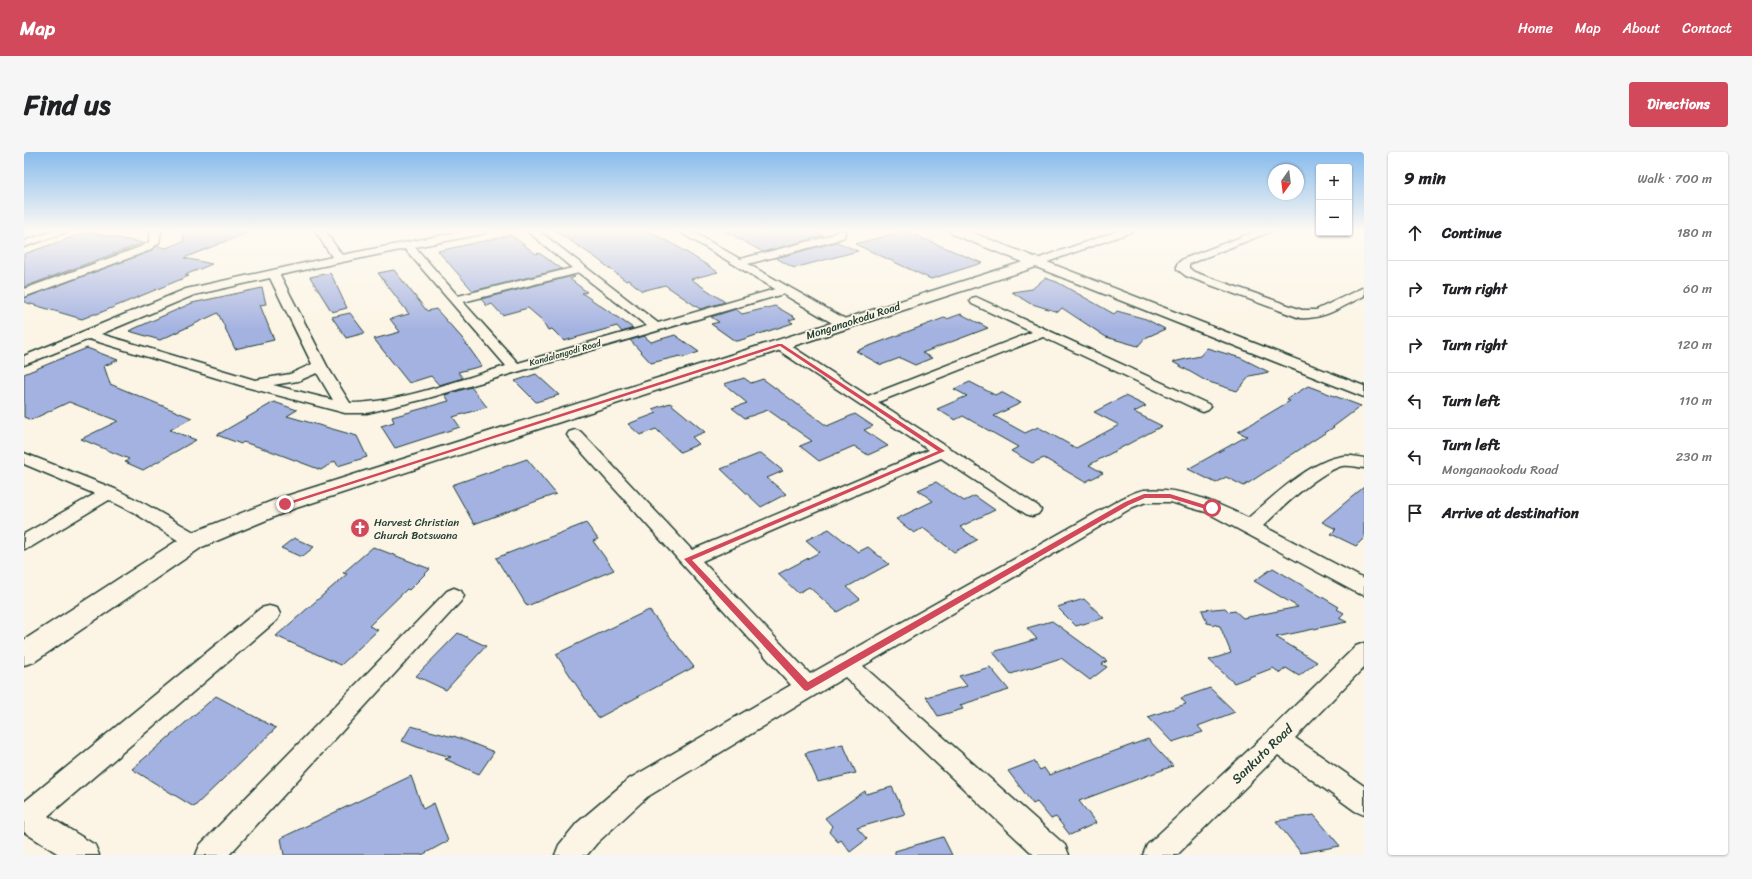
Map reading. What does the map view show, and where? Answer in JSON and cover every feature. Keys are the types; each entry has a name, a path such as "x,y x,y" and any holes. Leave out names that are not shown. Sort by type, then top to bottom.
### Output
{"street":[{"path":"24,293 104,264"},
{"path":"24,361 185,293 316,264"},
{"path":"423,264 515,368"},
{"path":"574,264 656,327"},
{"path":"739,264 844,324"},
{"name":"Monganaokodu Road","path":"24,654 194,541 285,504 1032,264"},
{"path":"1037,264 1364,392"},
{"path":"1183,264 1183,269 1190,274 1300,314 1312,315 1320,313 1364,291"},
{"path":"455,300 581,269"},
{"path":"273,273 320,366 345,408"},
{"name":"Kandalangodi Road","path":"88,334 251,384 345,408 367,408 420,396 784,290"},
{"path":"976,301 1203,407"},
{"path":"867,401 1042,333"},
{"path":"780,345 1032,510"},
{"path":"251,384 293,378 320,366"},
{"path":"574,435 807,687"},
{"path":"688,559 942,451"},
{"path":"24,458 109,493 139,508 194,541"},
{"path":"1250,527 1288,494 1329,466 1343,461 1364,464"},
{"path":"24,542 109,493"},
{"path":"569,855 586,833 638,788 807,687 1127,503 1144,496 1170,496 1212,508 1364,588"},
{"path":"210,855 454,596"},
{"path":"85,855 25,816 269,614"},
{"name":"Sankuto Road","path":"1157,855 1277,740 1364,652"},
{"path":"847,665 1055,855"},
{"path":"1277,740 1364,802"}],"building":[{"path":"24,264 87,264 24,287"},
{"path":"117,264 212,264 185,275 189,276 82,319 24,302 24,298"},
{"path":"449,264 555,264 562,269 473,291"},
{"path":"604,264 705,264 718,272 691,279 725,302 700,309 665,285 642,291 629,280 626,281"},
{"path":"786,264 810,264 794,268"},
{"path":"898,264 979,264 931,279"},
{"path":"394,270 427,311 436,309 462,338 482,366 458,372 463,378 439,385 431,376 409,383 374,339 400,332 390,319 409,314 378,273"},
{"path":"330,273 347,308 332,312 310,277"},
{"path":"573,276 575,277 570,279 587,292 582,293 633,328 622,332 617,326 564,341 552,329 548,330 542,320 528,308 502,315 492,304 487,306 481,299"},
{"path":"1045,278 1057,282 1114,314 1117,311 1146,319 1165,329 1145,338 1138,346 1106,337 1062,308 1058,312 1029,303 1012,292 1032,289"},
{"path":"262,288 266,304 260,305 274,340 235,349 218,313 160,340 129,331 192,303"},
{"path":"775,306 796,318 789,320 793,323 738,341 735,341 711,324 719,322 711,317 736,309 742,314"},
{"path":"350,313 365,333 346,338 332,317"},
{"path":"961,314 988,328 922,353 932,358 915,365 900,358 881,365 856,351 944,318 947,319"},
{"path":"675,335 699,352 682,358 680,356 651,363 630,340 644,336 651,342"},
{"path":"87,348 118,360 104,366 110,384 192,418 170,430 196,440 143,470 125,462 129,459 81,439 118,421 69,402 31,420 24,417 24,374"},
{"path":"1207,348 1241,358 1269,372 1250,376 1237,391 1206,381 1173,362 1200,356"},
{"path":"536,374 559,395 536,402 515,381"},
{"path":"744,378 751,383 763,379 827,426 855,414 873,426 864,430 888,446 868,455 854,446 819,461 800,446 812,441 768,410 745,418 732,408 747,403 724,384"},
{"path":"970,382 995,395 1001,392 1021,403 994,416 1025,433 1038,427 1076,448 1119,425 1094,412 1125,396 1146,406 1134,412 1162,426 1089,465 1103,473 1085,482 1044,458 1032,463 1011,451 1018,447 963,416 955,420 937,409 967,396 954,389"},
{"path":"1308,386 1361,406 1334,427 1244,486 1226,477 1216,483 1188,469 1247,436 1238,432 1290,401 1287,399"},
{"path":"471,387 487,407 453,417 460,427 395,448 381,426 394,422 392,417 449,401 445,395"},
{"path":"274,402 297,410 287,416 357,436 367,457 338,466 335,461 321,470 268,450 243,442 241,444 217,435"},
{"path":"670,403 705,432 692,437 699,444 680,452 656,429 640,435 628,424 657,413 652,409"},
{"path":"761,453 783,471 767,478 786,494 761,507 721,469"},
{"path":"527,459 556,494 474,524 452,485"},
{"path":"936,482 964,501 975,496 995,510 960,527 977,540 954,552 923,528 914,533 896,519 933,501 918,490"},
{"path":"1364,487 1364,538 1356,546 1331,534 1336,529 1322,522"},
{"path":"586,523 598,539 593,541 614,570 527,606 496,558"},
{"path":"829,529 858,552 868,547 889,564 847,587 860,599 837,612 809,587 798,593 778,574 820,552 806,540"},
{"path":"294,538 314,547 303,556 299,556 281,548"},
{"path":"373,547 430,569 369,626 378,630 341,665 276,636 347,574 343,573"},
{"path":"1273,568 1339,607 1337,609 1344,613 1339,618 1347,622 1276,637 1317,662 1299,676 1286,668 1280,673 1273,668 1234,683 1209,660 1231,653 1220,626 1207,623 1202,610 1225,608 1229,612 1235,611 1243,618 1298,607 1254,581"},
{"path":"1084,599 1104,618 1076,626 1057,607"},
{"path":"649,610 694,667 598,718 556,654"},
{"path":"1052,621 1107,661 1102,664 1107,667 1090,680 1061,658 1011,674 993,652 1037,639 1027,628"},
{"path":"458,633 486,646 446,690 416,676"},
{"path":"990,667 1009,690 960,705 963,709 938,716 926,697 967,686 959,676"},
{"path":"1210,688 1235,712 1198,726 1203,732 1172,742 1148,717 1186,704 1181,698"},
{"path":"216,696 276,728 194,807 132,769"},
{"path":"411,726 453,737 454,736 494,752 479,774 445,759 451,757 402,741"},
{"path":"1148,739 1173,766 1079,801 1096,823 1070,835 1056,817 1051,819 1037,802 1033,804 1008,771 1034,761 1040,770 1044,768 1049,775"},
{"path":"843,744 856,773 818,782 805,753"},
{"path":"411,776 423,809 434,803 448,841 422,855 284,855 281,838"},
{"path":"892,787 905,814 857,828 867,839 850,852 841,840 838,842 829,832 832,826 825,818 865,791 866,794"},
{"path":"1314,815 1340,846 1301,853 1276,821"},
{"path":"943,837 952,855 895,855 895,851"}],"place":[{"name":"Harvest Christian Church Botswana","path":"360,528"}],"route":[{"path":"285,504 780,345 942,451 688,559 807,687 1127,503 1144,496 1170,496 1212,508"}]}
